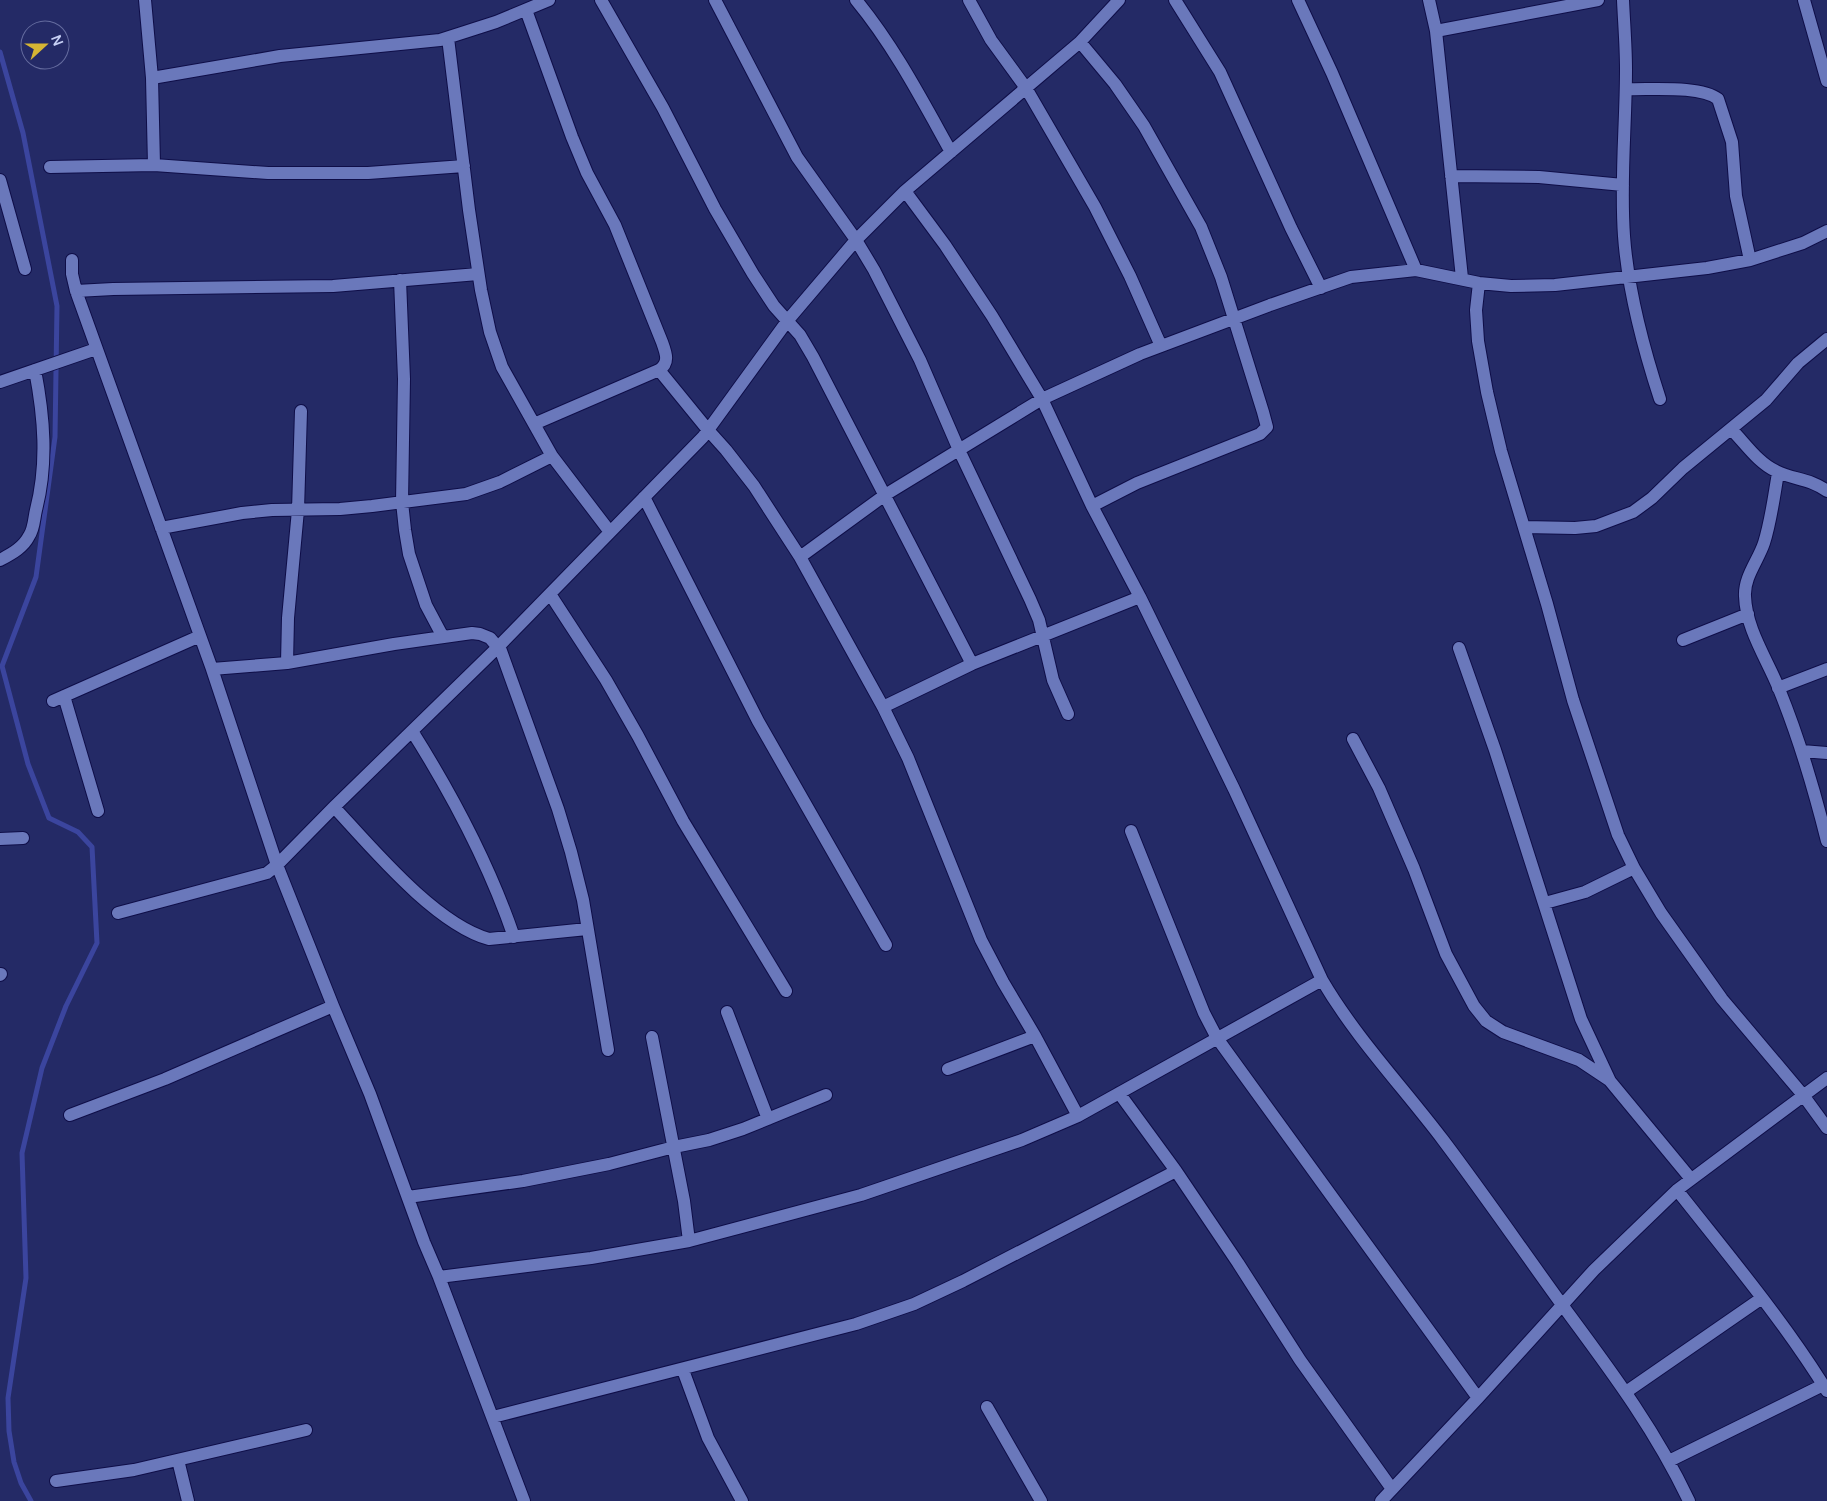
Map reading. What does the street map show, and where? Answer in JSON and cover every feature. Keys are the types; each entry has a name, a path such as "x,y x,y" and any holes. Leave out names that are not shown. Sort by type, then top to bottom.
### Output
{"street":[{"path":"145,0 152,78 154,165"},
{"path":"152,78 280,56 440,40 496,22 549,0"},
{"path":"601,0 662,108 715,209 753,274 774,306 800,335 813,357 972,664"},
{"path":"715,0 797,157 856,240 874,270 920,360 959,450 1030,599 1043,636 1053,680 1068,714"},
{"path":"856,0 894,55 951,152"},
{"path":"969,0 991,40 1026,88 1095,207 1130,276 1161,346"},
{"path":"118,913 267,873 277,865 499,646 703,437 788,320 856,240 905,191 1080,42 1119,0"},
{"path":"1175,0 1220,72 1291,228 1321,288"},
{"path":"1298,0 1416,270"},
{"path":"1429,0 1436,31 1462,278"},
{"path":"1436,31 1598,0"},
{"path":"1623,0 1626,68 1623,186 1624,233 1630,277 1649,365 1660,399"},
{"path":"1804,0 1827,81"},
{"path":"526,10 572,137 587,173 615,225 662,342 666,362 665,366 659,370 534,424"},
{"path":"448,38 478,274 490,332 502,367 552,456 610,532"},
{"path":"1080,42 1115,84 1144,126 1201,227 1222,277 1267,427 1260,434 1137,483 1092,506"},
{"path":"1626,90 1699,91 1718,99 1732,142 1736,196 1750,260"},
{"path":"50,167 154,165 268,173 359,173 464,166"},
{"path":"1451,176 1539,177 1623,186"},
{"path":"1,188 25,269"},
{"path":"905,191 945,245 992,316 1042,399 1092,506 1140,596 1234,789 1322,980 1355,1032 1442,1139 1637,1407 1669,1461 1689,1501"},
{"path":"800,557 886,495 1042,399 1161,346 1234,318 1352,277 1416,270 1479,283 1511,286 1630,277 1707,268 1750,260 1803,243 1827,231"},
{"path":"72,260 72,274 76,291 212,669 277,865 370,1094 524,1501"},
{"path":"76,291 333,286 478,274"},
{"path":"400,280 404,379 402,502 409,554 426,605 443,637"},
{"path":"1479,283 1476,310 1478,341 1487,392 1501,451 1573,700 1618,835 1634,868 1661,913 1722,998 1803,1095 1827,1128"},
{"path":"1524,527 1575,528 1596,526 1633,512 1652,498 1683,468 1766,400 1798,363 1827,339"},
{"path":"0,382 96,349"},
{"path":"0,560 21,546 30,535 41,491 44,441 41,401 35,370"},
{"path":"659,370 754,486 800,557 883,707 908,758 981,940 1002,982 1035,1036 1078,1116"},
{"path":"287,663 288,618 298,510 301,411"},
{"path":"1731,429 1761,461 1778,472 1804,479 1827,491"},
{"path":"161,528 242,513 340,509 466,494 500,482 552,456"},
{"path":"1778,472 1765,540 1749,575 1744,597 1754,633 1778,688 1802,752 1827,837"},
{"path":"644,497 758,721 886,945"},
{"path":"550,594 606,680 683,821 786,992"},
{"path":"883,707 972,664 1140,596"},
{"path":"1683,640 1748,614"},
{"path":"212,669 287,663 472,633 490,638 499,646 558,809 573,860 583,900 608,1050"},
{"path":"98,811 59,699 200,636"},
{"path":"1458,648 1495,750 1581,1018 1610,1081 1691,1179"},
{"path":"1778,688 1827,669"},
{"path":"412,731 440,775 464,820 492,880 514,937"},
{"path":"1353,739 1378,788 1414,869 1446,954 1474,1006 1486,1021 1503,1032 1579,1060 1610,1081"},
{"path":"1802,752 1827,753"},
{"path":"334,807 385,863 428,903 477,936 489,939 587,929"},
{"path":"1131,831 1204,1013 1217,1038 1478,1398"},
{"path":"0,839 23,838"},
{"path":"1545,903 1585,892 1634,868"},
{"path":"439,1276 591,1258 689,1241 861,1195 1022,1140 1078,1116 1322,980"},
{"path":"70,1115 165,1079 333,1006"},
{"path":"727,1012 768,1119"},
{"path":"948,1069 1035,1036"},
{"path":"652,1037 684,1201 689,1241"},
{"path":"1381,1501 1563,1306 1594,1270 1677,1190 1827,1078"},
{"path":"1119,1093 1176,1171 1300,1360 1392,1489"},
{"path":"408,1197 523,1181 609,1164 709,1140 768,1119 826,1095"},
{"path":"493,1417 856,1324 914,1304 1176,1171"},
{"path":"1669,1461 1825,1388 1807,1359 1762,1298 1677,1190"},
{"path":"1626,1392 1762,1298"},
{"path":"682,1370 708,1438 742,1501"},
{"path":"988,1407 1041,1501"},
{"path":"56,1481 134,1470 306,1430"},
{"path":"178,1460 188,1501"}],"waterway":[{"path":"0,52 23,133 57,306 55,437 36,577 2,666 28,764 49,818 78,832 92,847 97,943 66,1006 42,1068 22,1153 26,1278 8,1398 9,1431 14,1462 21,1483 31,1501"}]}
